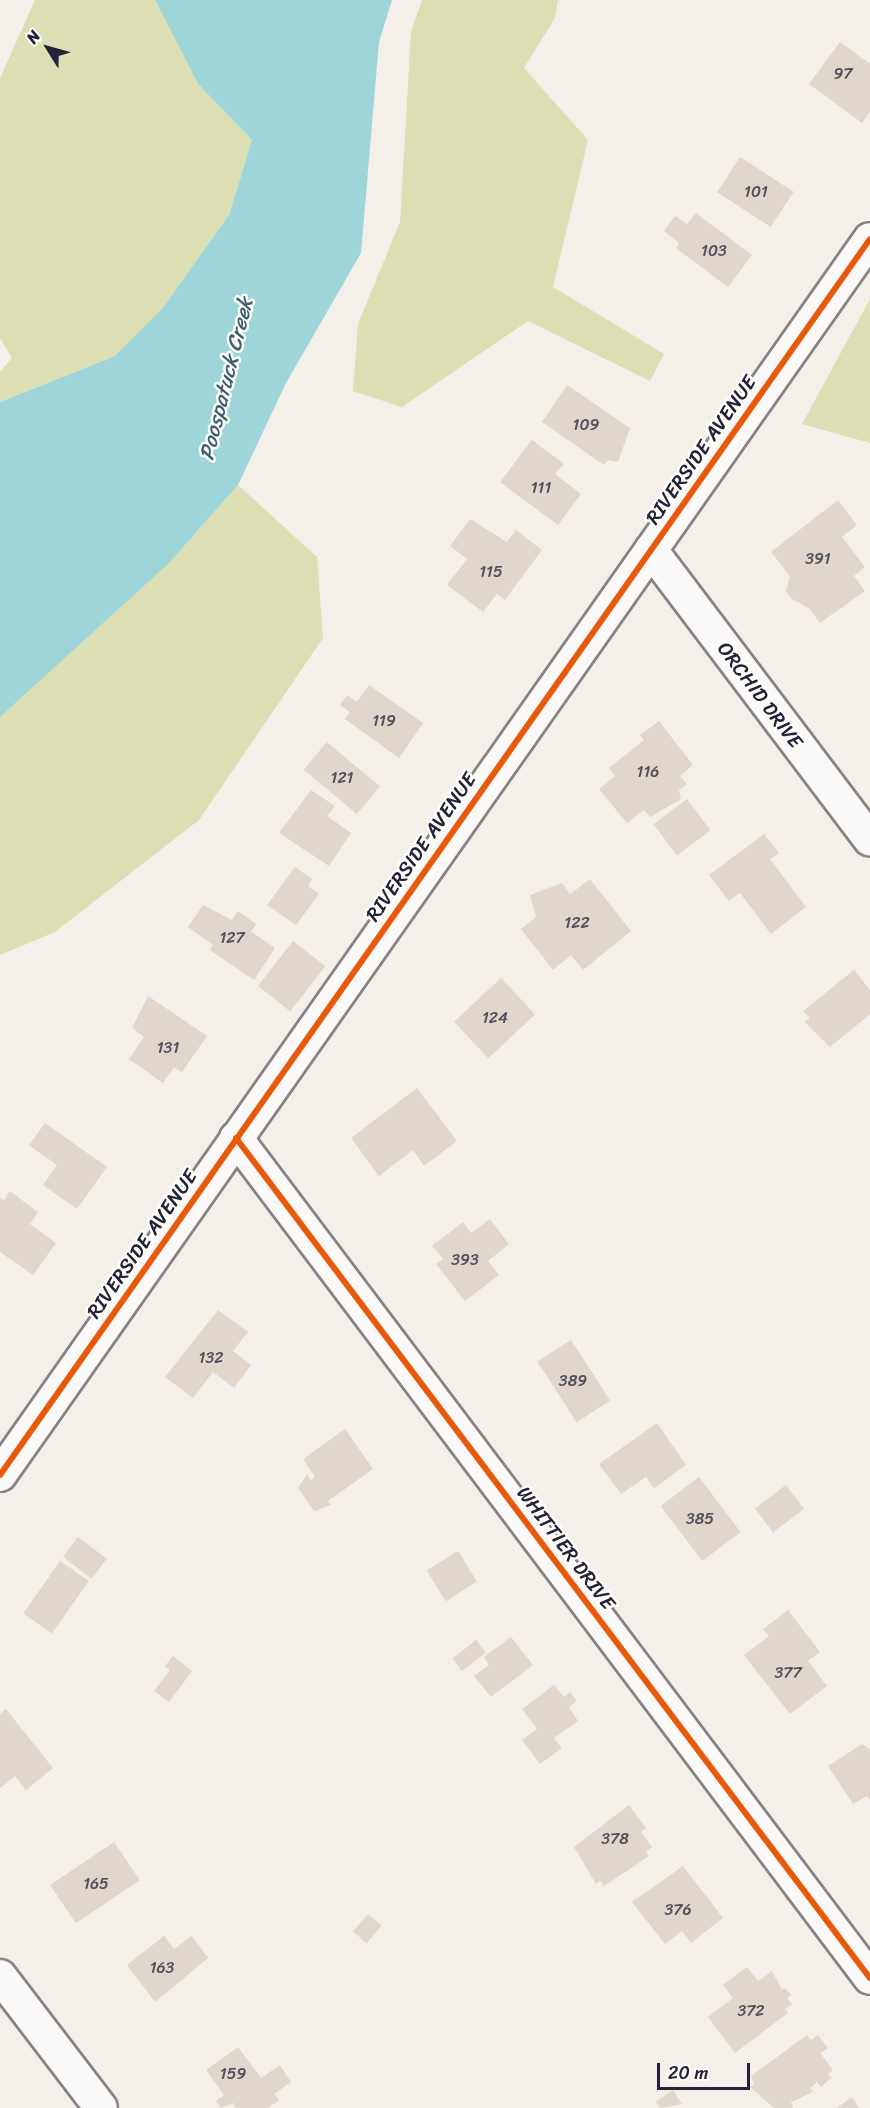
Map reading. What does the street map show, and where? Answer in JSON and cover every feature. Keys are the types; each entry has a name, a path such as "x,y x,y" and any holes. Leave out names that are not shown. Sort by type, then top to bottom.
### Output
{"street":[{"name":"RIVERSIDE AVENUE","path":"0,1474 870,238"},
{"name":"ORCHID DRIVE","path":"651,550 870,840"},
{"name":"WHITTIER DRIVE","path":"236,1138 870,1978"},
{"path":"0,1976 101,2108"}],"green space":[{"path":"35,0 155,0 198,84 252,140 229,215 162,309 115,356 0,402 0,372 12,358 0,338 0,78"},
{"path":"422,0 558,0 555,18 524,68 588,140 553,287 664,354 650,381 528,321 402,407 353,391 358,324 400,222 411,32"},
{"path":"870,299 870,443 802,424"},
{"path":"238,485 317,557 323,638 199,820 55,932 0,955 0,698 170,562"}],"water":[{"name":"Poospatuck Creek","path":"155,0 392,0 379,42 361,253 286,383 238,485 170,562 0,717 0,402 115,356 162,309 229,215 252,140 198,84"}],"building":[{"path":"840,42 870,64 870,112 862,123 809,84"},
{"path":"740,157 794,192 771,227 717,192"},
{"path":"696,213 752,255 728,287 676,248 679,243 664,231 675,216 687,224"},
{"path":"567,385 630,428 618,462 608,460 604,465 542,422"},
{"path":"532,440 564,464 555,474 581,494 558,525 500,482"},
{"path":"838,500 857,525 842,537 865,567 854,576 865,591 820,623 809,608 792,599 786,591 790,576 771,552"},
{"path":"470,519 507,542 516,530 542,550 505,600 497,594 483,612 447,585 467,559 450,546"},
{"path":"369,685 423,723 399,758 345,719 350,712 340,705 347,695 357,702"},
{"path":"659,721 693,765 680,776 687,784 679,790 681,799 650,817 644,810 627,823 599,789 615,776 609,768 644,740 640,735"},
{"path":"327,742 380,786 357,814 304,770"},
{"path":"311,790 335,806 327,816 351,833 329,866 279,833"},
{"path":"687,799 710,830 677,855 653,824"},
{"path":"764,834 779,853 770,859 806,907 771,934 740,893 729,901 709,875"},
{"path":"295,867 312,879 308,886 319,894 296,925 267,905"},
{"path":"590,879 631,931 583,970 571,955 553,970 521,929 536,917 530,895 562,883 570,894"},
{"path":"203,905 232,920 238,911 256,924 251,932 275,948 254,980 210,950 213,945 188,927"},
{"path":"293,941 325,966 290,1011 258,986"},
{"path":"854,970 870,990 870,1014 830,1047 805,1022 810,1018 803,1011"},
{"path":"501,978 535,1015 488,1058 454,1022"},
{"path":"148,996 207,1036 182,1072 174,1067 163,1083 129,1059 144,1037 132,1028"},
{"path":"417,1088 457,1141 424,1166 413,1150 379,1176 351,1138"},
{"path":"45,1123 107,1167 77,1209 43,1185 57,1165 29,1145"},
{"path":"10,1191 38,1212 30,1224 56,1243 33,1275 0,1252 0,1197 4,1200"},
{"path":"490,1219 509,1244 488,1261 499,1275 465,1301 436,1264 443,1259 432,1246 463,1222 471,1233"},
{"path":"218,1310 248,1332 233,1351 251,1365 234,1388 213,1372 193,1398 165,1377"},
{"path":"571,1340 610,1400 577,1422 537,1362"},
{"path":"657,1423 686,1465 654,1488 646,1477 621,1494 599,1464"},
{"path":"345,1429 373,1469 328,1501 331,1505 314,1511 298,1488 307,1474 311,1480 315,1477 303,1459"},
{"path":"699,1477 741,1532 702,1561 661,1506"},
{"path":"786,1485 804,1509 773,1532 755,1508"},
{"path":"78,1537 107,1559 92,1579 63,1557"},
{"path":"458,1551 477,1582 446,1601 427,1571"},
{"path":"60,1561 89,1581 52,1634 23,1613"},
{"path":"788,1610 820,1652 808,1661 827,1686 790,1714 744,1655 769,1636 763,1629"},
{"path":"511,1637 533,1665 491,1697 474,1676 489,1665 484,1657"},
{"path":"476,1640 486,1653 462,1671 452,1658"},
{"path":"173,1656 192,1671 169,1702 154,1691 170,1670 165,1666"},
{"path":"554,1685 564,1697 570,1692 577,1701 569,1707 578,1721 554,1738 562,1748 540,1764 522,1740 537,1729 522,1709"},
{"path":"6,1709 53,1768 26,1790 15,1776 0,1788 0,1714"},
{"path":"862,1744 870,1750 870,1800 867,1796 853,1804 828,1766"},
{"path":"629,1805 646,1828 641,1832 652,1847 646,1852 649,1856 604,1886 600,1881 596,1884 574,1847"},
{"path":"114,1842 140,1880 76,1923 50,1885"},
{"path":"683,1866 723,1918 691,1943 682,1931 665,1944 632,1902"},
{"path":"368,1914 382,1926 366,1943 353,1931"},
{"path":"164,1936 174,1949 192,1936 208,1958 155,2002 127,1965"},
{"path":"747,1967 758,1981 772,1971 782,1990 785,1988 791,1995 787,1998 792,2004 785,2009 788,2013 735,2053 708,2017 733,1998 723,1985"},
{"path":"807,2035 811,2040 818,2035 828,2048 820,2053 833,2070 828,2074 831,2078 821,2087 817,2082 810,2088 813,2092 791,2102 793,2108 774,2108 750,2087 754,2084 751,2076"},
{"path":"238,2047 261,2078 280,2065 291,2082 274,2094 279,2100 268,2108 236,2108 233,2103 221,2108 216,2101 224,2095 206,2070"},
{"path":"673,2090 682,2104 660,2108 656,2102"},
{"path":"852,2097 859,2108 837,2108"}],"cycle path":[{"path":"0,1475 870,239"},
{"path":"236,1138 870,1978"}]}
